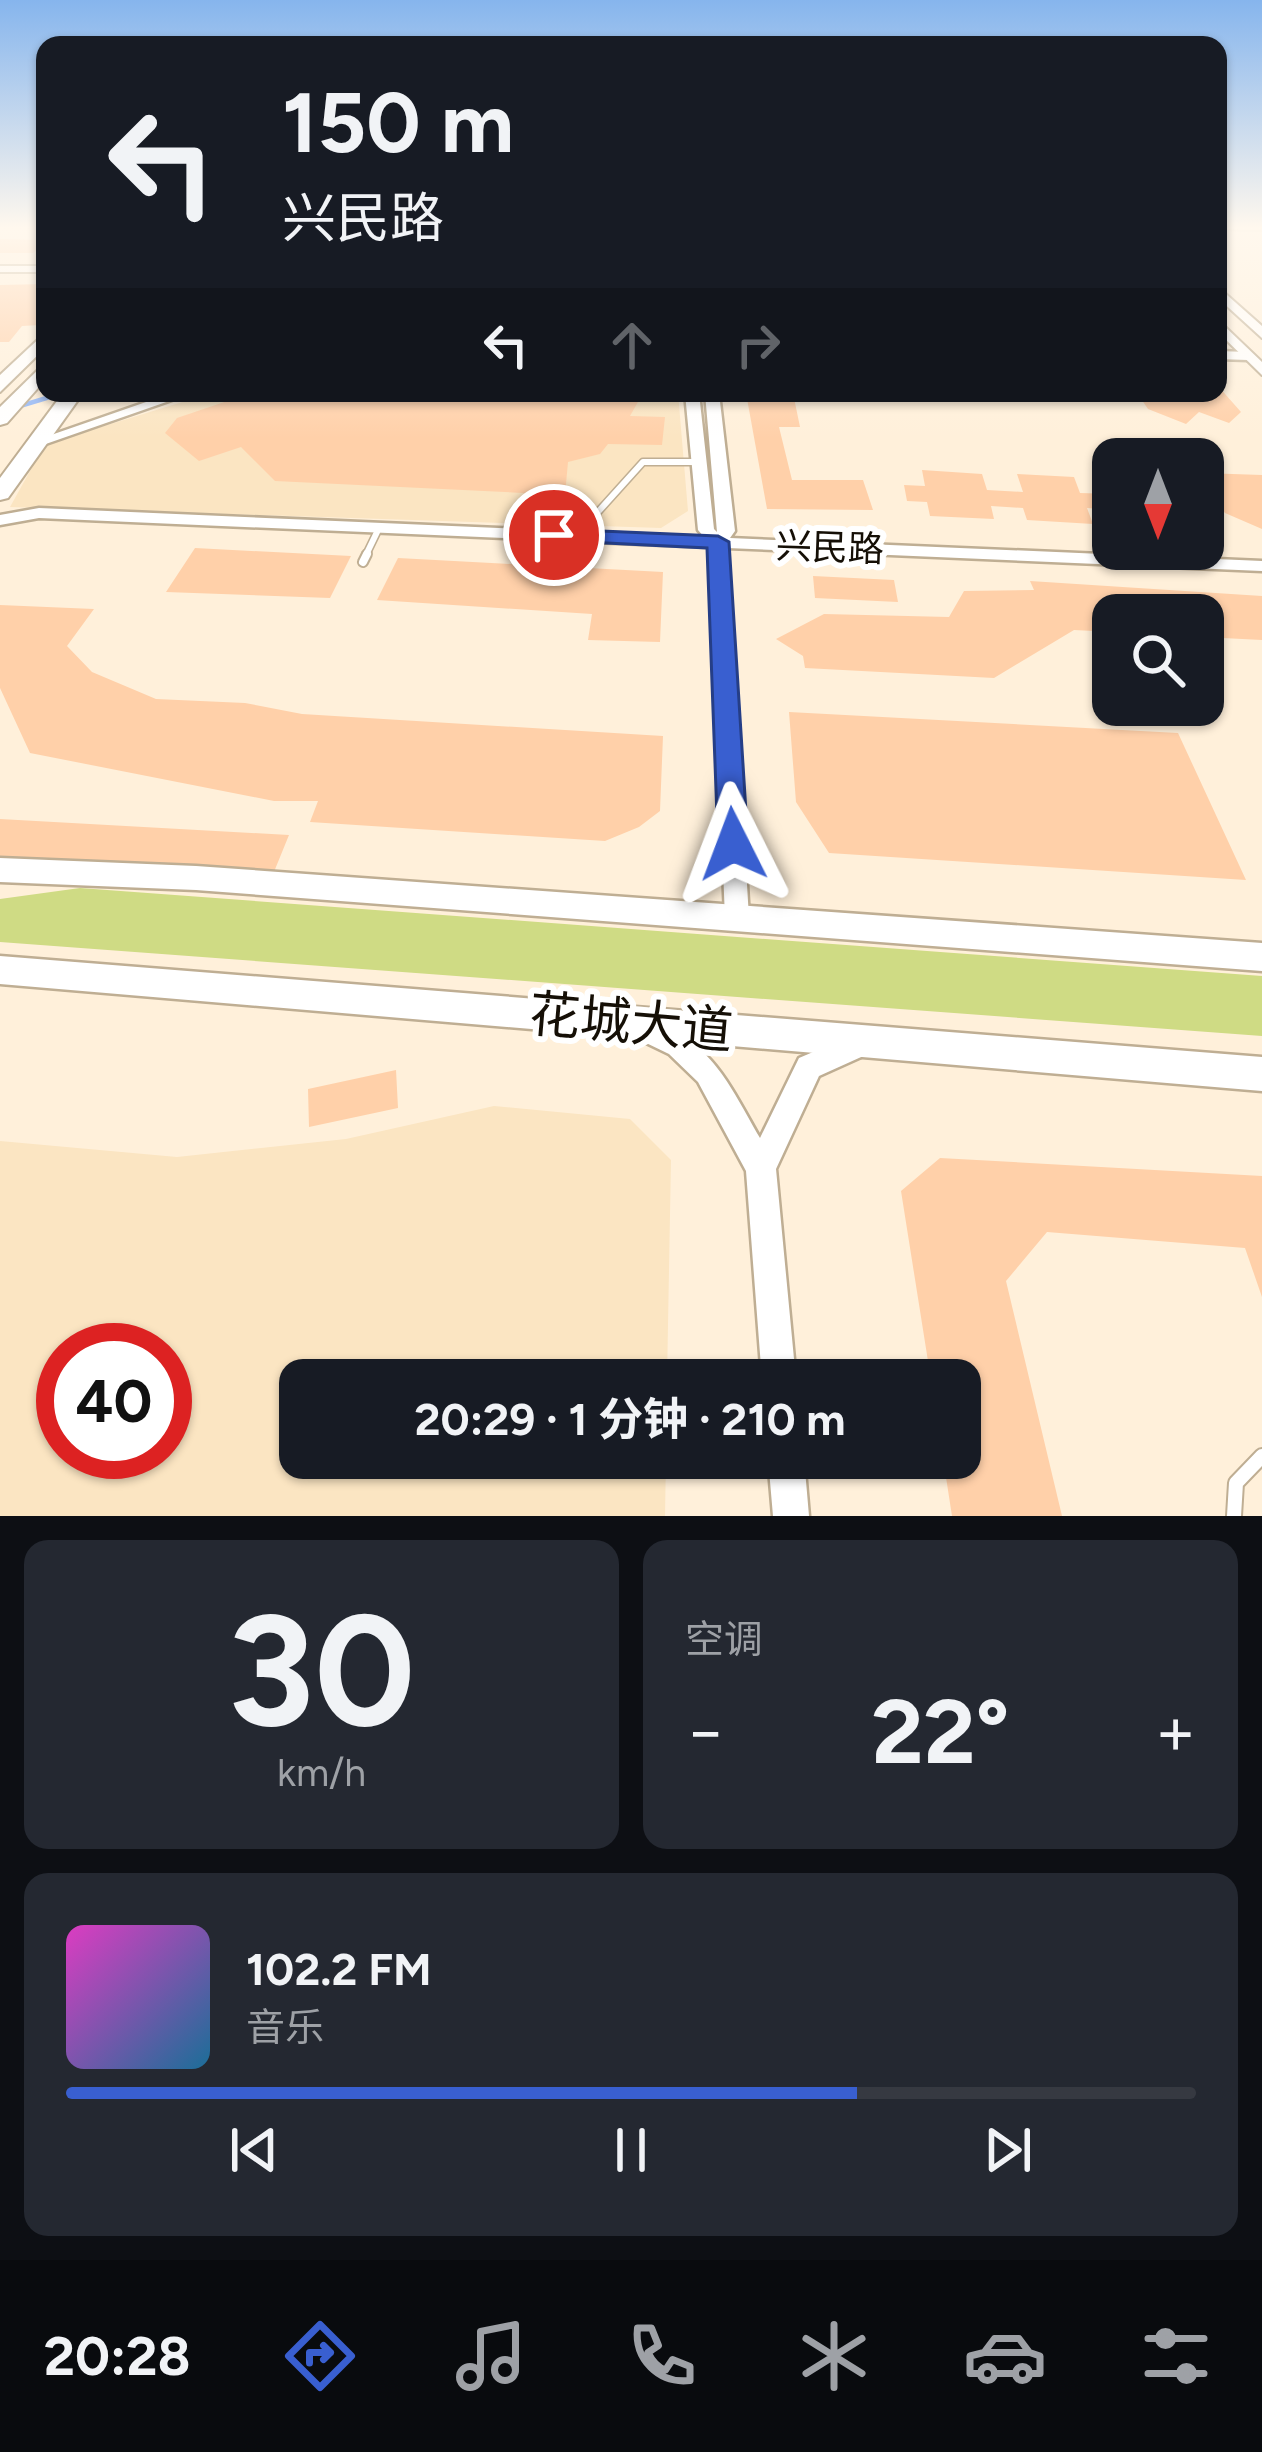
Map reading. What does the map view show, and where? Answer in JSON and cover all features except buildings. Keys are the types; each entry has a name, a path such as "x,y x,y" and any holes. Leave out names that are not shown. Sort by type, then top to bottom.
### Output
{"highway":[{"path":"5,380 36,347"},
{"path":"0,404 36,371"},
{"path":"0,419 36,372"},
{"path":"0,496 32,433 57,402"},
{"path":"0,456 32,433"}],"main road":[{"path":"1227,300 1262,334"},
{"path":"1227,334 1262,370"},
{"path":"0,870 196,878 1262,957"},
{"name":"花城大道","path":"0,970 1262,1074"},
{"path":"0,981 109,978"}],"street":[{"path":"1227,355 1248,356"},
{"path":"32,433 150,402"},
{"path":"693,402 706,530 718,542"},
{"path":"713,402 727,531 718,542 736,918"},
{"name":"兴民路","path":"0,496 39,513"},
{"name":"兴民路","path":"0,520 39,513 1262,566"},
{"path":"631,1022 679,1045 707,1073 761,1168 777,1359"},
{"path":"761,1168 808,1067 866,1042"},
{"path":"788,1479 791,1516"}],"lane":[{"path":"595,537 597,513 643,463 699,462"},
{"path":"364,562 379,528"},
{"path":"1234,1516 1236,1483 1262,1456"}],"shaded area":[{"path":"183,402 679,402 688,511 661,528 10,507 45,444"},
{"path":"494,1106 630,1119 671,1160 667,1359 279,1359 279,1479 666,1479 665,1516 0,1516 0,1141 177,1157 346,1139"}],"green space":[{"path":"80,888 1262,976 1262,1036 0,942 0,899"}],"waterway":[{"path":"0,412 36,401"}],"route":[{"path":"554,535 718,542 733,844"}]}
